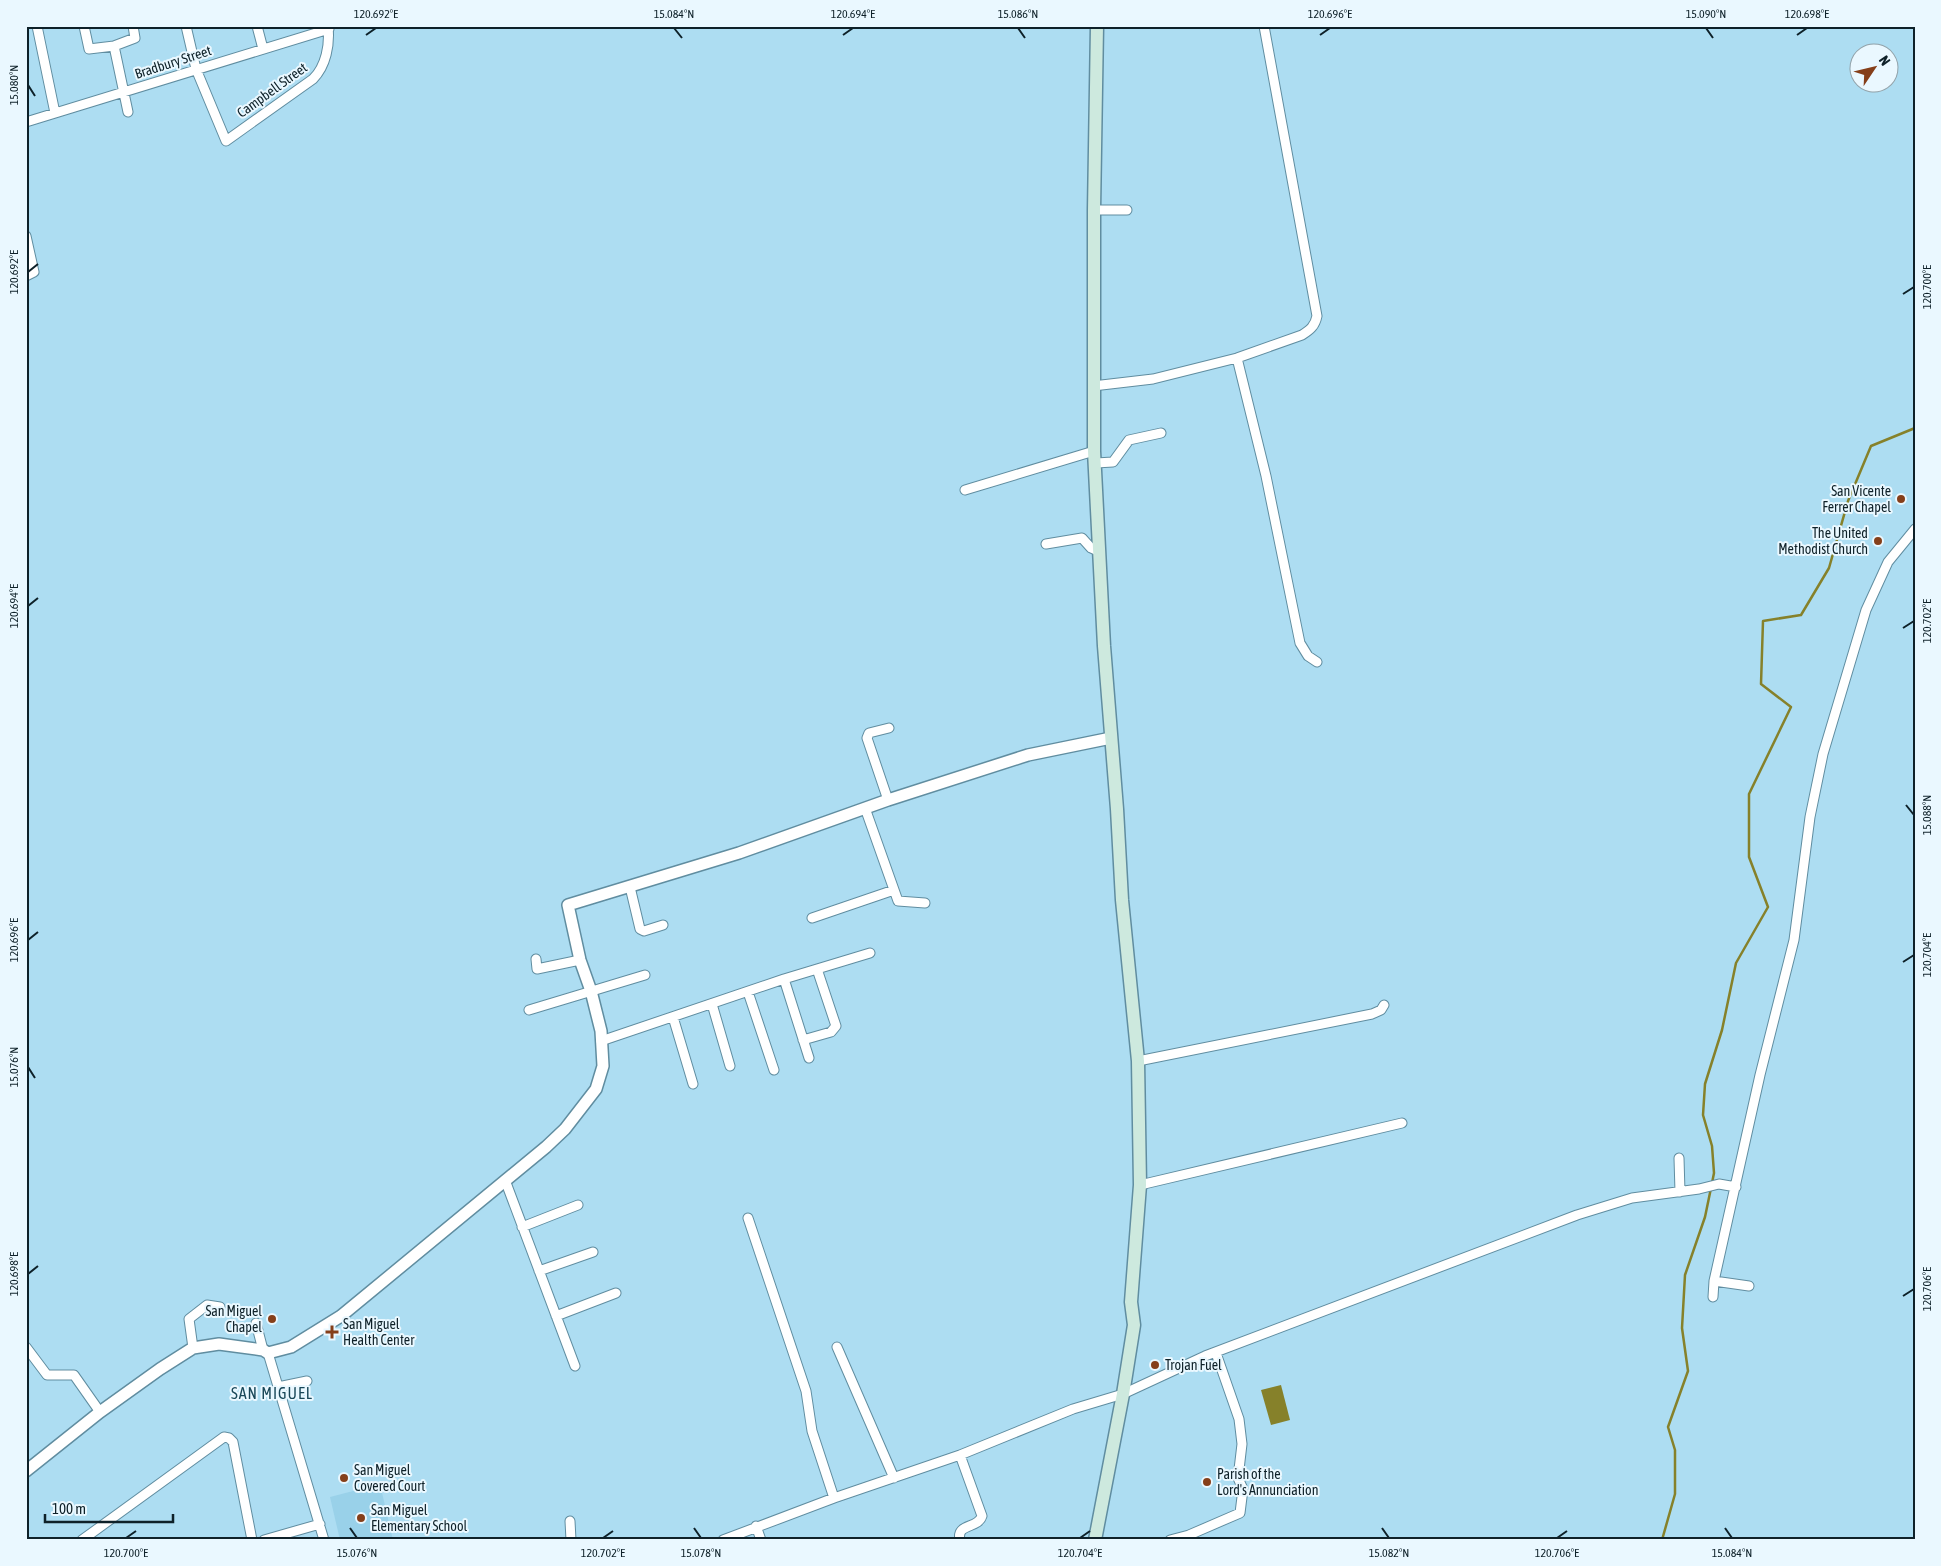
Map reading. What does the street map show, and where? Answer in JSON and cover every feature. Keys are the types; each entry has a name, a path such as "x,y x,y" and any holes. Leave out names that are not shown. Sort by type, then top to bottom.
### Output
{"main road":[{"path":"1095,1540 1134,1325 1132,1302 1140,1185 1138,1061 1122,900 1104,646 1095,457 1093,386 1097,26"}],"street":[{"path":"36,26 55,113"},
{"path":"84,26 89,49 114,46 135,38 133,26"},
{"path":"186,26 196,69"},
{"path":"257,26 263,49"},
{"path":"1093,386 1153,379 1237,358 1302,335 1316,323 1318,316 1264,26"},
{"name":"Bradbury Street","path":"26,122 328,28"},
{"name":"Campbell Street","path":"196,69 226,141 313,79 320,72 325,63 328,28"},
{"path":"114,46 128,112"},
{"path":"1094,210 1127,210"},
{"path":"26,236 30,274"},
{"path":"1237,358 1266,476 1300,643 1308,656 1317,662"},
{"path":"965,490 1095,457 1113,462 1129,440 1160,433"},
{"path":"1712,1297 1760,1075 1794,940 1810,818 1823,754 1866,610 1888,562 1915,529"},
{"path":"1046,544 1082,538 1091,548 1100,552"},
{"path":"888,800 867,738 869,733 889,728"},
{"path":"26,1471 100,1412 193,1348 219,1344 265,1351 291,1347 341,1316 565,1129 596,1089 603,1066 601,1031 591,991 580,960 568,904 739,853 888,800 1028,755 1111,738"},
{"path":"865,808 898,901 925,903"},
{"path":"630,887 640,929 644,931 663,925"},
{"path":"812,918 894,890"},
{"path":"602,1041 784,979 870,953"},
{"path":"536,959 537,969 580,960"},
{"path":"803,1040 832,1032 836,1026 818,969"},
{"path":"529,1010 645,975"},
{"path":"784,979 809,1058"},
{"path":"748,992 774,1070"},
{"path":"712,1004 730,1066"},
{"path":"1138,1061 1372,1014 1379,1012 1384,1005"},
{"path":"673,1017 693,1084"},
{"path":"1140,1185 1402,1123"},
{"path":"1679,1158 1680,1192"},
{"path":"505,1180 575,1366"},
{"path":"723,1540 834,1498 960,1455 1073,1409 1123,1394 1205,1356 1577,1215 1632,1198 1699,1189 1719,1184 1736,1186"},
{"path":"522,1227 578,1205"},
{"path":"748,1218 806,1391 812,1431 834,1498"},
{"path":"539,1271 593,1252"},
{"path":"1714,1281 1749,1286"},
{"path":"556,1316 616,1293"},
{"path":"193,1348 189,1319 208,1305 220,1307"},
{"path":"256,1324 278,1387 324,1540"},
{"path":"26,1347 47,1375 74,1375 100,1412"},
{"path":"837,1347 894,1478"},
{"path":"1170,1540 1189,1535 1240,1513 1243,1489 1238,1478 1242,1444 1240,1419 1216,1353"},
{"path":"278,1387 308,1381"},
{"path":"82,1540 224,1437 229,1438 232,1442 252,1540"},
{"path":"960,1455 982,1516 979,1522 962,1529 959,1534 960,1540"},
{"path":"570,1521 571,1540"},
{"path":"264,1540 320,1524"},
{"path":"756,1526 761,1540"}],"shaded area":[{"path":"1281,1385 1290,1420 1271,1425 1261,1390"},
{"name":"San Miguel Elementary School","path":"380,1484 393,1540 340,1540 330,1497"}],"waterway":[{"path":"1712,1183 1714,1173 1712,1146 1703,1115 1705,1084 1722,1030 1736,963 1768,907 1749,857 1749,794 1791,707 1761,684 1763,621 1801,615 1829,568 1848,501 1871,446 1915,428"},
{"path":"1662,1540 1675,1494 1675,1450 1668,1427 1688,1371 1682,1328 1685,1275 1705,1217 1711,1188"}],"place":[{"name":"San Vicente Ferrer Chapel","path":"1901,499"},
{"name":"The United Methodist Church","path":"1878,541"},
{"name":"San Miguel Chapel","path":"272,1319"},
{"name":"San Miguel Health Center","path":"332,1332"},
{"name":"Trojan Fuel","path":"1155,1365"},
{"name":"San Miguel Covered Court","path":"344,1478"},
{"name":"Parish of the Lord's Annunciation","path":"1207,1482"},
{"name":"San Miguel Elementary School","path":"361,1518"}],"district":[{"name":"SAN MIGUEL","path":"272,1393"}]}
